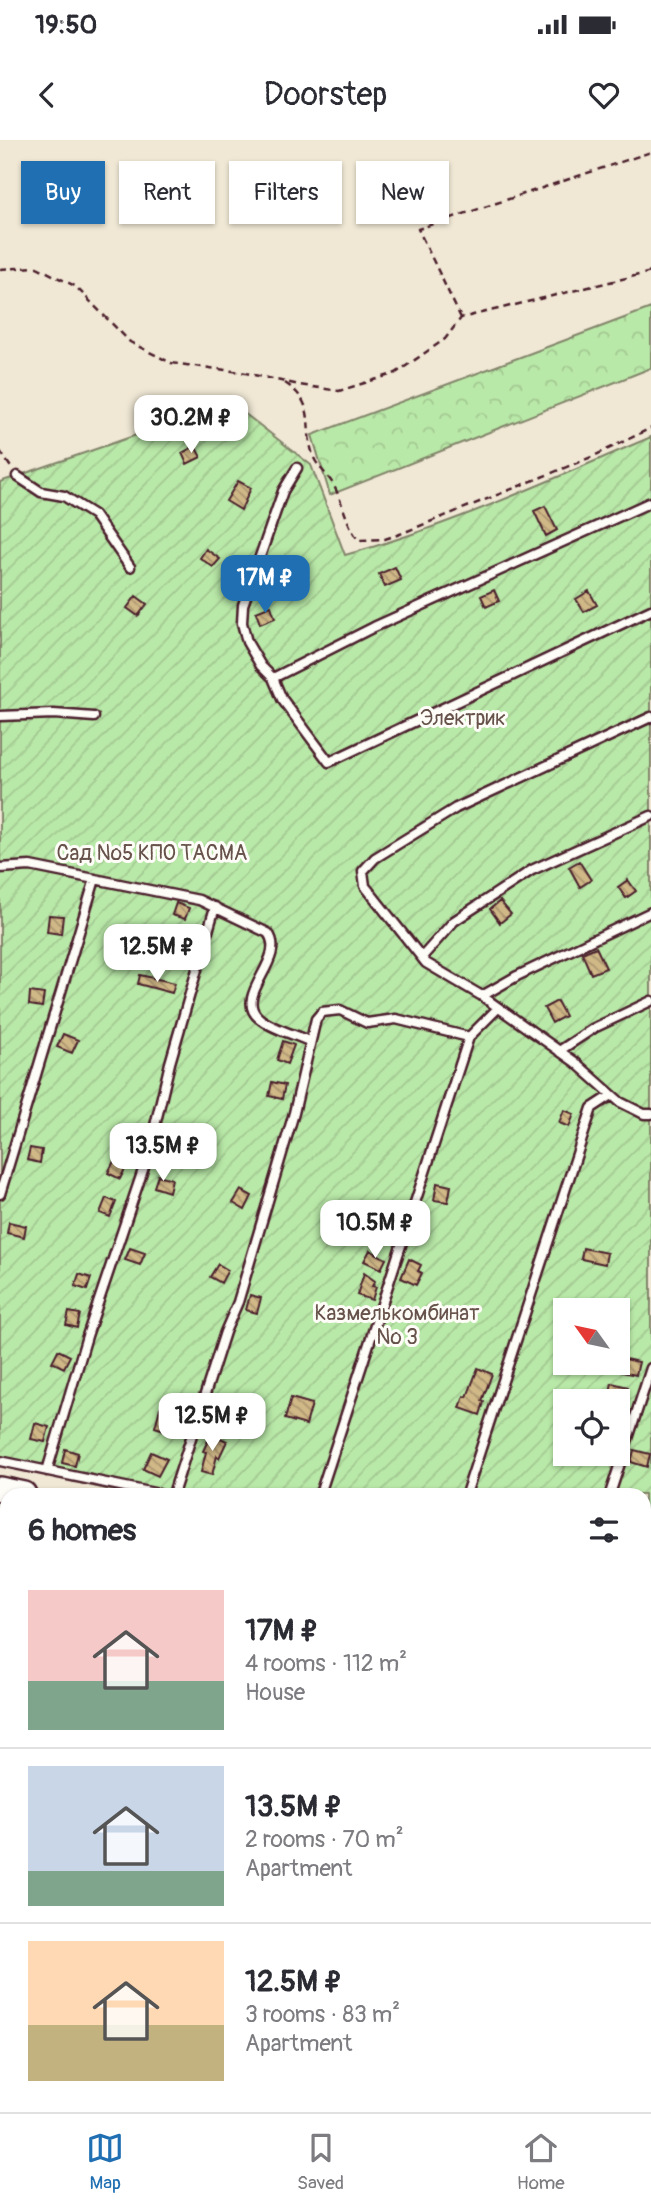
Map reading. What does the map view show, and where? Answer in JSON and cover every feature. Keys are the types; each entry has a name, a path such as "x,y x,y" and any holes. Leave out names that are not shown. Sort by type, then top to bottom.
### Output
{"lane":[{"path":"297,468 284,491 243,605 242,623 247,642 261,666 273,678 282,699 329,762 651,610"},
{"path":"17,476 41,492 64,496 94,515 130,566"},
{"path":"273,678 374,627 651,502"},
{"path":"0,716 54,714 94,717"},
{"path":"651,717 456,808 374,858 363,871 365,886 426,963 482,996 496,1009 559,1051 620,1102 644,1114 651,1114"},
{"path":"422,957 454,921 532,870 651,816"},
{"path":"0,868 30,866 199,900 268,933 273,949 253,994 251,1005 261,1020 309,1041"},
{"path":"0,1194 95,879"},
{"path":"47,1471 87,1336 148,1155 170,1063 215,907"},
{"path":"482,996 517,976 651,912"},
{"path":"559,1051 594,1028 651,1001"},
{"path":"175,1488 225,1332 238,1302 294,1113 316,1019 322,1012 332,1009 367,1023 396,1019 469,1037"},
{"path":"322,1488 469,1037 496,1009"},
{"path":"468,1488 592,1108 612,1095"},
{"path":"612,1488 651,1368"},
{"path":"0,1461 130,1488"}],"path":[{"path":"461,318 418,229 651,152"},
{"path":"0,269 37,267 75,286 130,342 171,363 241,372 339,391 396,373 445,339 461,318 651,272"},
{"path":"283,382 302,397 309,413 308,436 316,461 334,485 347,524 358,540 385,539 400,534 594,456 651,428"},
{"path":"0,451 17,476"}],"green space":[{"path":"651,308 651,368 330,495 312,435"},
{"path":"226,399 311,465 345,555 461,516 651,437 651,1488 102,1488 0,1465 0,482 154,429"}],"building":[{"path":"195,446 201,457 187,464 182,453"},
{"path":"238,481 251,488 241,510 226,501"},
{"path":"545,506 557,530 546,536 534,511"},
{"path":"206,549 220,559 213,567 200,558"},
{"path":"395,567 401,580 385,587 379,574"},
{"path":"494,590 499,601 486,607 481,596"},
{"path":"589,591 597,605 584,612 576,599"},
{"path":"136,596 147,604 138,616 127,608"},
{"path":"271,606 275,618 260,624 256,612"},
{"path":"579,861 591,880 580,887 569,867"},
{"path":"628,880 636,891 626,898 618,887"},
{"path":"500,901 511,914 500,923 490,909"},
{"path":"176,903 189,908 185,919 172,915"},
{"path":"49,915 63,916 61,934 47,932"},
{"path":"182,938 193,942 188,955 177,950"},
{"path":"596,947 606,968 591,974 582,953"},
{"path":"140,975 175,983 172,993 138,984"},
{"path":"30,992 44,994 42,1007 29,1005"},
{"path":"557,1001 565,1016 552,1023 544,1008"},
{"path":"63,1034 78,1040 72,1053 57,1047"},
{"path":"283,1041 294,1045 287,1064 277,1060"},
{"path":"272,1082 285,1085 282,1099 269,1096"},
{"path":"564,1110 574,1114 569,1127 559,1123"},
{"path":"30,1148 42,1150 40,1163 27,1160"},
{"path":"115,1159 127,1165 120,1179 108,1173"},
{"path":"158,1175 172,1179 169,1192 154,1187"},
{"path":"437,1183 451,1186 448,1202 434,1200"},
{"path":"241,1190 252,1196 245,1210 233,1203"},
{"path":"106,1198 116,1202 110,1217 100,1213"},
{"path":"9,1222 26,1226 24,1237 7,1233"},
{"path":"130,1248 145,1253 140,1265 125,1260"},
{"path":"583,1248 607,1253 605,1264 581,1259"},
{"path":"370,1250 386,1259 381,1269 364,1261"},
{"path":"409,1259 421,1265 418,1271 422,1273 416,1285 401,1278"},
{"path":"218,1264 228,1270 221,1283 210,1277"},
{"path":"364,1273 375,1281 372,1286 376,1287 372,1300 357,1295"},
{"path":"79,1274 91,1278 87,1290 75,1286"},
{"path":"250,1295 261,1298 257,1313 246,1310"},
{"path":"69,1312 80,1314 77,1328 66,1325"},
{"path":"58,1350 70,1356 64,1368 52,1362"},
{"path":"630,1360 639,1362 636,1375 630,1374"},
{"path":"478,1368 492,1374 480,1415 460,1408"},
{"path":"612,1383 628,1387 628,1389 611,1389"},
{"path":"291,1398 312,1404 306,1425 285,1419"},
{"path":"160,1408 182,1414 179,1425 172,1423 170,1432 155,1427"},
{"path":"35,1423 49,1427 45,1442 31,1439"},
{"path":"211,1434 227,1441 219,1458 217,1456 212,1475 201,1472 206,1452 203,1451"},
{"path":"65,1449 78,1453 75,1466 62,1463"},
{"path":"634,1450 650,1454 647,1467 631,1462"},
{"path":"151,1452 167,1459 158,1476 143,1469"}],"park label":[{"name":"Электрик","path":"463,718"},
{"name":"Сад №5 КПО ТАСМА","path":"152,853"},
{"name":"Казмелькомбинат № 3","path":"397,1325"}]}
